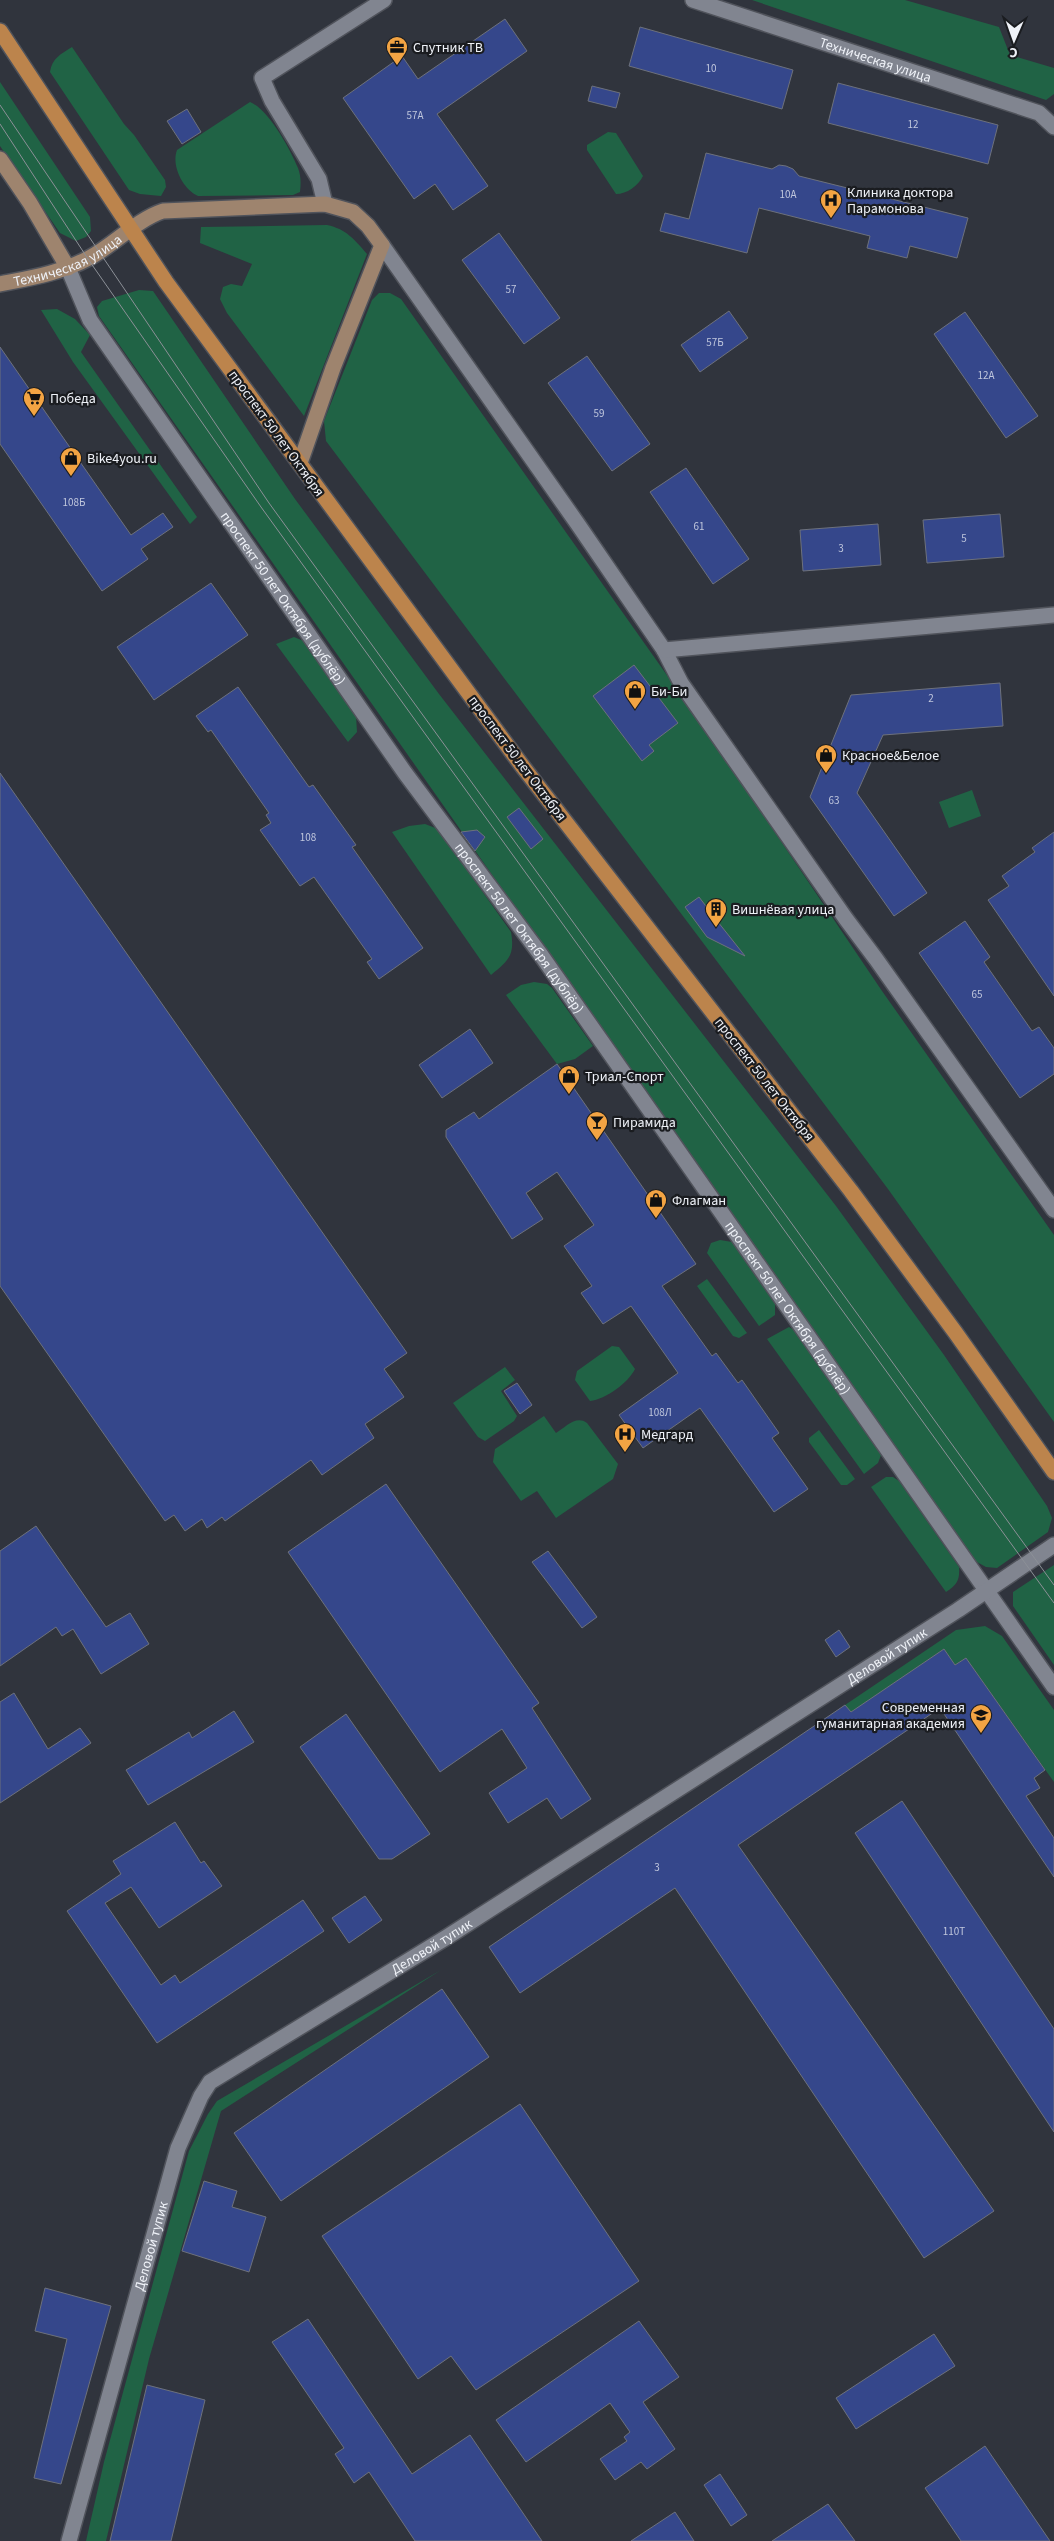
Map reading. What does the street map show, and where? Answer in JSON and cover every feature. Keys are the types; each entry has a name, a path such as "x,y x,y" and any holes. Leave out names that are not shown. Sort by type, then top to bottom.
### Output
{"main road":[{"name":"проспект 50 лет Октября","path":"0,31 166,282 529,775 851,1191 955,1332 1054,1472"},
{"name":"проспект 50 лет Октября (дублёр)","path":"0,159 30,203 68,268"},
{"name":"Техническая улица","path":"0,284 31,279 68,268 98,253 154,214 163,211 326,204 353,212 368,226 382,245"},
{"path":"300,464 333,368 382,245"}],"street":[{"path":"326,204 320,179 272,102 262,78 384,0"},
{"name":"Техническая улица","path":"693,0 1039,113 1054,127"},
{"path":"382,245 492,399 664,650 681,683 846,919 1054,1210"},
{"name":"проспект 50 лет Октября (дублёр)","path":"68,268 90,320 405,773 541,955 1054,1688"},
{"path":"664,650 1054,615"},
{"name":"Деловой тупик","path":"69,2541 178,2148 201,2096 210,2082 448,1937 987,1592 1054,1545"}],"green space":[{"path":"752,0 905,0 999,27 1010,55 1054,68 1054,94 1046,100"},
{"path":"72,47 124,124 134,135 165,180 166,187 161,196 140,194 129,190 50,72 55,60"},
{"path":"0,82 90,217 91,231 86,237 76,241 60,233 0,146"},
{"path":"250,102 257,106 271,121 284,141 299,171 301,180 300,192 293,195 198,196 183,183 177,170 177,150"},
{"path":"608,132 616,133 643,176 632,189 620,194 616,194 587,150 587,145"},
{"path":"327,225 345,232 367,254 304,416 227,313 220,299 223,287 231,284 242,286 252,264 200,243 201,227"},
{"path":"139,290 153,291 295,499 439,694 836,1206 944,1355 1047,1506 1052,1518 1048,1532 997,1568 986,1567 975,1561 99,316 97,307 102,301"},
{"path":"379,293 390,293 401,299 705,729 882,991 1054,1235 1054,1422 888,1189 326,441 324,421 372,300"},
{"path":"57,309 75,319 90,335 81,352 197,517 190,524 73,362 41,310"},
{"path":"294,637 306,642 356,716 357,732 348,742 276,644"},
{"path":"972,790 981,816 949,828 939,802"},
{"path":"425,824 438,829 511,932 511,952 506,961 491,975 392,832 409,826"},
{"path":"534,982 547,984 552,988 593,1046 575,1059 557,1064 506,995 521,985"},
{"path":"720,1240 732,1242 775,1304 775,1315 759,1326 707,1253 711,1243"},
{"path":"707,1279 747,1333 739,1338 733,1336 697,1286"},
{"path":"789,1327 794,1330 881,1455 878,1463 864,1474 767,1339"},
{"path":"612,1346 619,1347 635,1369 616,1390 590,1401 575,1380 577,1371"},
{"path":"505,1367 515,1380 501,1391 517,1416 514,1421 485,1441 478,1437 453,1403"},
{"path":"544,1416 556,1433 575,1421 579,1420 587,1423 618,1464 613,1479 556,1518 537,1491 521,1501 493,1462 495,1449"},
{"path":"819,1430 855,1479 847,1485 841,1485 809,1442 809,1438"},
{"path":"886,1477 893,1477 899,1481 959,1567 957,1582 946,1592 871,1487"},
{"path":"1054,1565 1054,1665 1013,1606 1013,1592"},
{"path":"985,1626 1002,1636 1054,1710 1054,1782 966,1658 955,1665 944,1649 865,1703 854,1717 845,1705 956,1630"},
{"path":"441,1970 221,2111 149,2359 106,2541 86,2541 104,2462 189,2151 208,2114 217,2101"}],"building":[{"path":"505,19 527,51 437,114 488,186 453,210 435,184 414,199 343,98 402,56 418,79"},
{"path":"640,27 793,70 782,109 629,66"},
{"path":"838,83 998,125 988,164 828,123"},
{"path":"592,86 620,93 616,108 588,101"},
{"path":"187,109 201,132 182,144 167,121"},
{"path":"706,153 772,169 779,165 786,166 793,169 799,176 968,218 957,258 910,246 907,258 867,248 870,236 759,208 747,253 660,231 665,213 689,219"},
{"path":"499,233 560,318 524,344 462,260"},
{"path":"729,311 748,338 700,372 681,345"},
{"path":"965,312 1038,416 1006,438 934,334"},
{"path":"0,347 131,535 163,513 173,527 141,549 148,559 102,591 0,444"},
{"path":"587,356 650,444 612,471 548,383"},
{"path":"686,468 749,559 713,584 650,492"},
{"path":"1000,514 1004,557 927,563 923,520"},
{"path":"878,524 881,565 803,571 800,530"},
{"path":"211,583 248,635 154,700 117,647"},
{"name":"Би-Би","path":"634,665 678,723 649,745 654,751 642,761 593,696"},
{"path":"1000,683 1003,726 883,735 857,793 927,893 894,916 810,797 851,695"},
{"path":"238,687 309,787 313,785 356,845 352,847 423,948 379,979 367,962 372,959 314,877 300,886 260,830 271,823 266,815 269,813 211,730 208,732 196,716"},
{"path":"0,773 407,1353 384,1369 404,1397 365,1424 374,1438 322,1475 311,1460 225,1521 222,1517 207,1528 202,1519 185,1531 174,1515 165,1521 0,1286"},
{"path":"519,808 543,839 531,849 507,817"},
{"path":"477,830 485,837 475,851 461,832"},
{"path":"1054,832 1054,996 988,900 1009,886 1002,876 1035,852 1032,848"},
{"path":"699,897 745,956 707,937 685,907"},
{"path":"965,921 990,957 984,962 1032,1031 1039,1027 1054,1048 1054,1074 1020,1098 919,953"},
{"path":"470,1029 493,1063 442,1098 419,1065"},
{"path":"557,1064 696,1264 662,1286 712,1356 716,1353 738,1383 742,1380 779,1433 772,1438 808,1489 774,1512 700,1408 643,1448 619,1415 678,1373 631,1306 603,1324 581,1293 592,1286 564,1246 594,1225 557,1172 526,1193 543,1219 512,1239 446,1137 446,1130 474,1112 479,1119"},
{"path":"517,1383 532,1405 520,1414 504,1391"},
{"path":"386,1484 539,1703 532,1708 591,1799 561,1819 547,1798 508,1823 489,1793 527,1768 502,1729 440,1772 288,1552"},
{"path":"36,1526 106,1627 130,1613 149,1644 101,1674 73,1629 62,1636 56,1627 0,1666 0,1551"},
{"path":"548,1551 597,1617 582,1628 532,1562"},
{"path":"839,1630 850,1647 836,1657 825,1640"},
{"path":"944,1649 955,1665 966,1658 1045,1770 1034,1778 1040,1788 1026,1796 1054,1838 1054,1877 940,1708 738,1845 994,2211 924,2258 675,1888 520,1993 489,1947 845,1705 851,1712"},
{"path":"14,1693 48,1749 80,1728 91,1743 0,1803 0,1702"},
{"path":"234,1711 254,1742 148,1805 126,1770 189,1732 192,1738"},
{"path":"346,1714 430,1834 392,1859 379,1859 300,1747"},
{"path":"902,1801 1054,2029 1054,2132 855,1833"},
{"path":"175,1822 201,1863 204,1861 222,1886 159,1928 131,1887 105,1903 161,1985 175,1975 180,1983 303,1900 324,1931 157,2043 67,1911 121,1874 113,1861"},
{"path":"365,1896 382,1920 349,1943 332,1918"},
{"path":"442,1989 489,2057 281,2201 234,2133"},
{"path":"520,2104 639,2281 476,2390 451,2356 418,2379 322,2236"},
{"path":"204,2181 237,2191 232,2207 266,2217 249,2272 182,2251"},
{"path":"45,2288 111,2306 61,2484 34,2478 67,2339 35,2331"},
{"path":"308,2319 412,2474 470,2435 542,2541 415,2541 369,2472 354,2483 335,2454 344,2448 272,2342"},
{"path":"639,2321 679,2377 643,2402 675,2449 647,2469 641,2462 615,2480 600,2459 627,2441 624,2437 630,2432 610,2403 526,2462 496,2420"},
{"path":"934,2334 955,2366 856,2429 836,2398"},
{"path":"147,2385 205,2400 171,2541 110,2541"},
{"path":"985,2446 1050,2541 961,2541 925,2488"},
{"path":"720,2474 747,2515 731,2526 704,2485"},
{"path":"828,2504 855,2541 772,2541"},
{"path":"675,2512 694,2541 631,2541"}],"tram line":[{"path":"0,105 269,503 1054,1585"},
{"path":"0,124 88,259 261,507 1054,1603"}],"place":[{"name":"Спутник ТВ","path":"397,66"},
{"name":"Клиника доктора Парамонова","path":"831,219"},
{"name":"Победа","path":"34,417"},
{"name":"Bike4you.ru","path":"71,477"},
{"name":"Би-Би","path":"635,710"},
{"name":"Красное&Белое","path":"826,774"},
{"name":"Вишнёвая улица","path":"716,928"},
{"name":"Триал-Спорт","path":"569,1095"},
{"name":"Пирамида","path":"597,1141"},
{"name":"Флагман","path":"656,1219"},
{"name":"Медгард","path":"625,1453"},
{"name":"Современная гуманитарная академия","path":"981,1734"}]}
